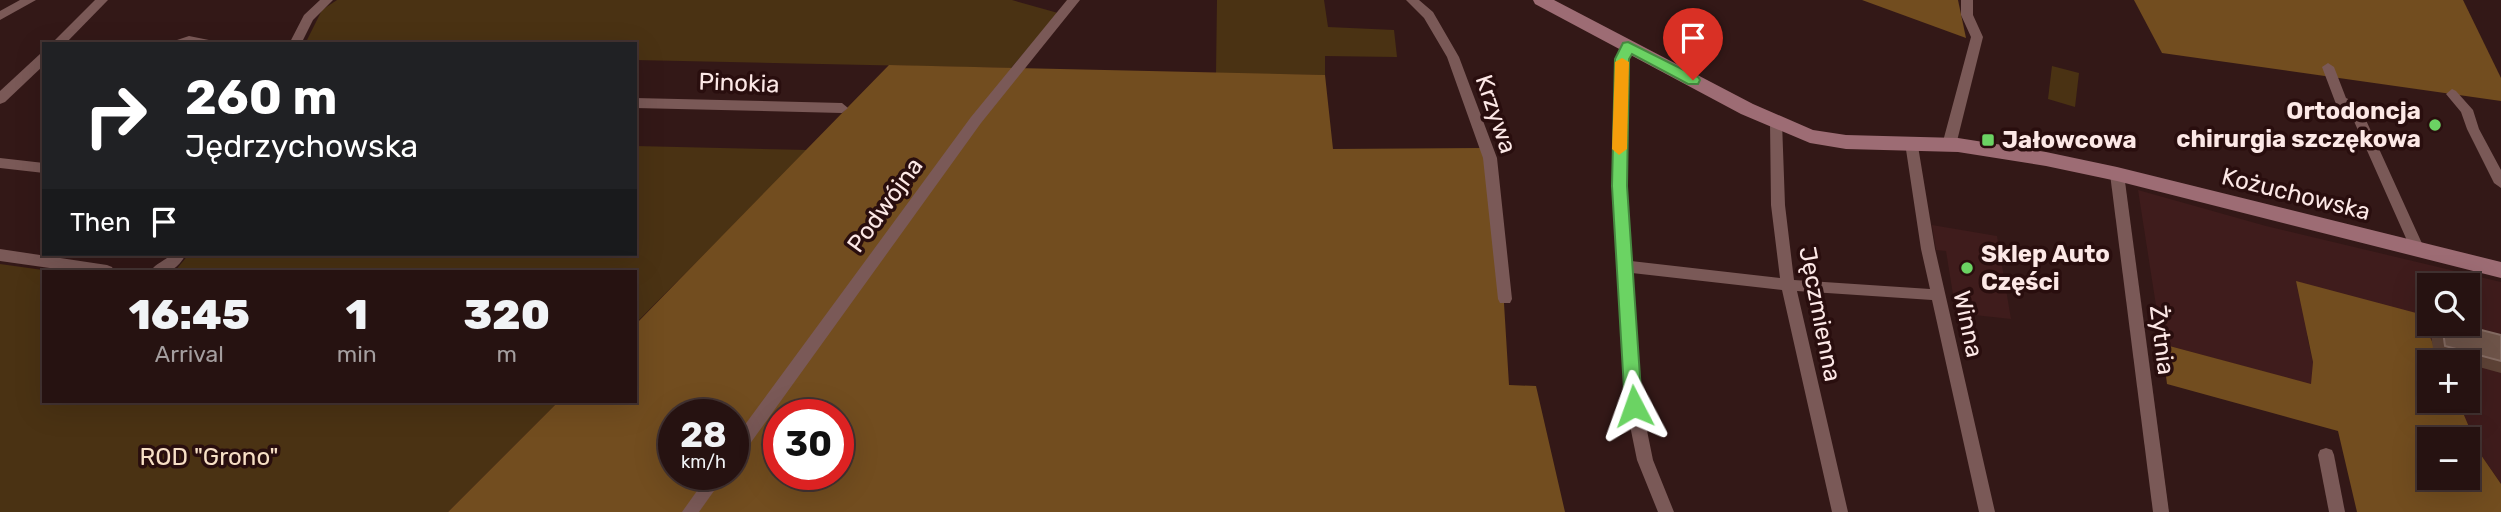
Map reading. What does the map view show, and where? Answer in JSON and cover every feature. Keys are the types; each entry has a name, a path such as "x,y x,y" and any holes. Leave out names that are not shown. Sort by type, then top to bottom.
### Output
{"main road":[{"name":"Kożuchowska","path":"1541,0 1776,122 1810,136 1835,141 1949,145 2018,154 2117,174 2501,270"}],"street":[{"path":"0,16 30,0"},
{"path":"59,42 102,0"},
{"path":"296,42 308,18 327,0"},
{"name":"Podwójna","path":"749,432 976,120 1074,0"},
{"name":"Krzywa","path":"1412,0 1429,15 1453,57 1490,158 1504,299"},
{"path":"1949,145 1977,37 1967,15 1967,0"},
{"path":"1628,47 1622,59 1619,141 1633,396 1638,433 1666,512"},
{"path":"0,99 42,59"},
{"path":"2328,67 2342,101 2354,107 2418,250"},
{"path":"2452,94 2467,110 2473,130 2501,181"},
{"name":"Pinokia","path":"637,103 842,108"},
{"name":"Jęczmienna","path":"1776,122 1778,205 1788,285 1840,512"},
{"name":"Winna","path":"1912,143 1928,249 1987,512"},
{"path":"0,163 42,168"},
{"name":"Żytnia","path":"2117,174 2161,512"},
{"path":"0,255 100,270"},
{"path":"159,270 176,258"},
{"path":"1624,267 1788,285 1938,295"},
{"path":"2326,455 2337,512"},
{"path":"690,512 706,490"}],"shaded area":[{"path":"1862,0 1958,0 1966,38"},
{"path":"2134,0 2463,0 2501,78 2501,101 2162,53"},
{"path":"889,65 1325,75 1333,149 1482,148 1500,238 1509,385 1536,386 1565,512 448,512 557,403 637,403 637,323"},
{"path":"2138,190 2266,226 2463,273 2417,273 2417,315 2307,336 2313,362 2312,385 2162,344"},
{"path":"1932,225 1997,236 2011,319 1956,313 1946,251 1936,250"},
{"path":"2480,277 2501,282 2501,484 2480,453 2480,427 2469,427 2463,413 2480,413 2480,350 2436,350 2430,336 2480,336"},
{"path":"2296,281 2417,313 2417,336 2430,336 2436,350 2417,350 2417,413 2463,413 2469,427 2417,427 2417,490 2480,490 2480,453 2501,484 2501,512 2357,512 2338,431 2167,384 2162,344 2311,384 2313,362"}],"green space":[{"path":"337,0 1012,0 1058,13 1011,68 637,60 637,42 306,42 322,10"},
{"path":"1217,0 1324,0 1328,27 1394,30 1397,57 1325,56 1325,75 1216,74"},
{"path":"2052,66 2079,73 2075,107 2048,99"},
{"path":"637,146 808,150 637,322 637,270 176,270 187,256 637,256"},
{"name":"ROD \"Grono\"","path":"0,264 43,270 42,403 557,403 448,512 0,512"}],"building":[{"path":"2480,330 2501,335 2501,361 2480,355 2480,350 2460,350 2445,346 2444,336 2480,336"}],"slow traffic":[{"path":"1619,149 1622,62"}],"place":[{"name":"Ortodoncja chirurgia szczękowa","path":"2435,125"},
{"name":"Jałowcowa","path":"1988,140"},
{"name":"Sklep Auto Części","path":"1967,268"}],"route":[{"path":"1634,406 1619,186 1621,72 1624,53 1628,47 1693,80"}]}
